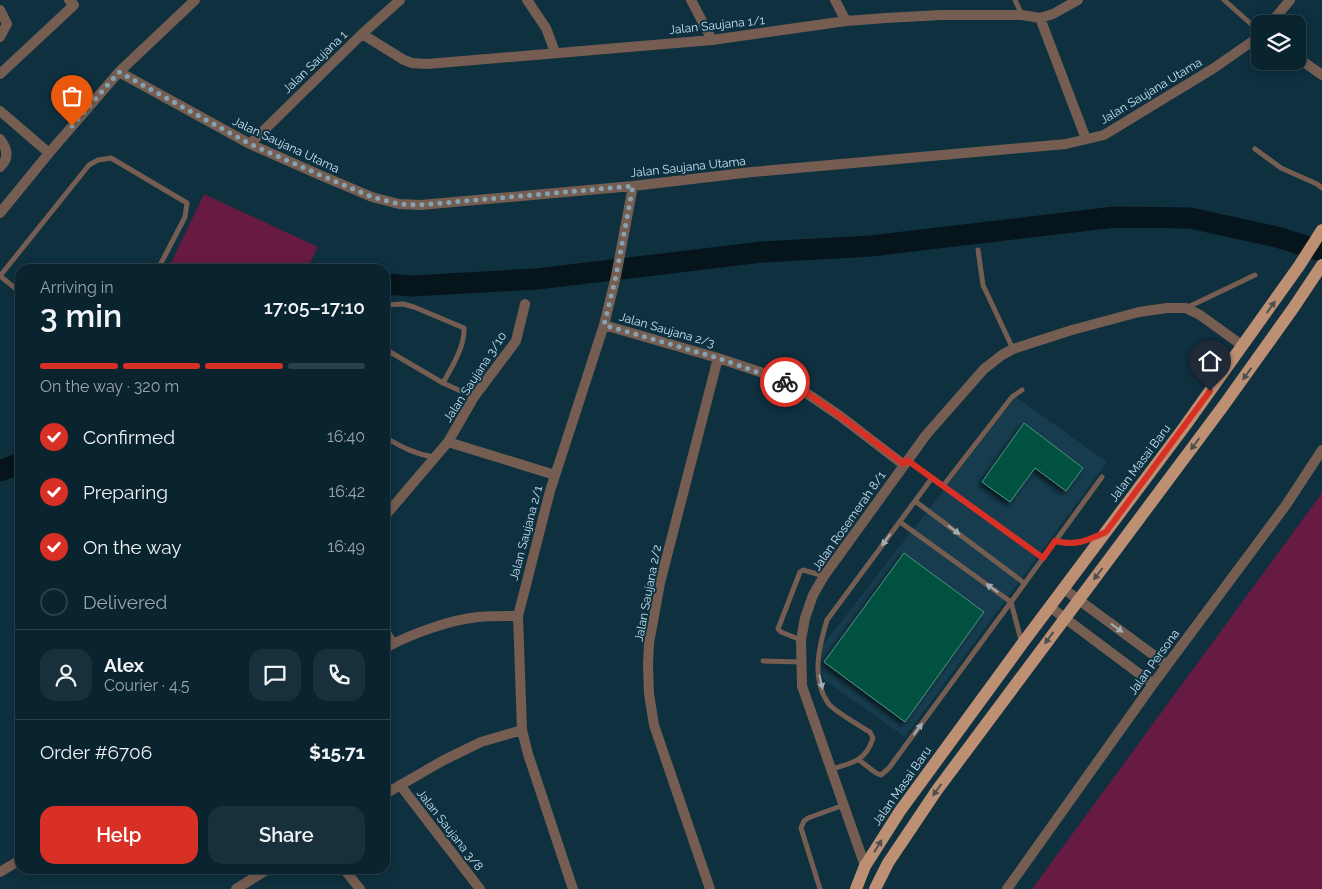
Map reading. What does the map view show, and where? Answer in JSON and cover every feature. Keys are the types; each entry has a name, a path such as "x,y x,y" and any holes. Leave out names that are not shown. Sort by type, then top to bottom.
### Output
{"main road":[{"name":"Jalan Masai Baru","path":"856,889 864,866 900,811 1243,346 1322,230"},
{"path":"875,889 888,863 932,798 1269,342 1320,269"},
{"path":"1243,346 1258,348 1269,342"}],"street":[{"path":"1,211 49,152 119,72 195,0"},
{"name":"Jalan Saujana 1","path":"256,138 369,39 400,0"},
{"path":"527,0 546,28 555,52"},
{"path":"691,0 712,40"},
{"path":"835,0 846,22"},
{"path":"1078,0 1053,14 1040,18 1086,140"},
{"path":"1278,15 1290,0"},
{"path":"0,74 72,3"},
{"path":"0,10 7,24 0,37"},
{"name":"Jalan Saujana 1/1","path":"369,39 404,60 420,64 712,40 846,22 941,15 1022,15 1040,18"},
{"name":"Jalan Saujana Utama","path":"119,72 256,138 372,197 399,204 445,203 633,186 752,172 1066,144 1086,140 1104,135 1214,68 1251,41"},
{"path":"1306,64 1322,75"},
{"path":"0,111 49,152"},
{"path":"0,139 6,148 7,155 0,167"},
{"name":"Jalan Saujana 2/1","path":"573,889 528,754 522,730 518,616 532,555 555,475 604,325 622,250 633,186"},
{"name":"Jalan Saujana 3/10","path":"525,304 516,341 474,397 448,442 555,475"},
{"name":"Jalan Rosemerah 8/1","path":"864,866 802,686 801,640 804,618 812,595 926,435 984,369 1013,349 1072,330 1139,312 1167,308 1186,308"},
{"path":"1186,308 1200,314 1243,346"},
{"name":"Jalan Saujana 2/3","path":"604,325 718,358 766,374 801,389 906,462"},
{"name":"Jalan Saujana 2/2","path":"710,889 654,726 649,694 648,665 649,643 660,583 718,358"},
{"path":"390,510 448,442"},
{"name":"Jalan Persona","path":"1007,889 1153,684 1286,505 1322,450"},
{"path":"1064,589 1167,665"},
{"path":"1050,607 1153,684"},
{"path":"390,646 449,623 477,618 518,616"},
{"path":"390,791 444,760 481,742 522,730"},
{"name":"Jalan Saujana 3/8","path":"400,785 480,889"},
{"path":"0,872 15,863"},
{"path":"236,889 260,874"},
{"path":"348,874 360,889"}],"lane":[{"path":"1015,0 1022,15"},
{"path":"1224,0 1251,26"},
{"path":"1255,149 1281,168 1322,188"},
{"path":"15,288 0,276 89,165 98,160 111,158 187,203 185,217 161,264"},
{"path":"978,250 984,286 1013,349"},
{"path":"1186,308 1255,275"},
{"path":"390,304 403,304 414,307 464,328 464,336 452,367 443,382"},
{"path":"390,352 474,397"},
{"path":"943,486 1012,397 1022,390"},
{"path":"390,440 406,450 434,457"},
{"path":"906,462 932,478 1043,558"},
{"path":"859,760 881,775 889,768 1102,477"},
{"path":"832,769 859,760 871,745 873,738 870,732 829,704 821,686 818,667 820,643 827,620 932,478"},
{"path":"915,501 1024,583"},
{"path":"900,522 1011,602 1022,644"},
{"path":"1055,541 1067,544 1082,542 1106,532"},
{"path":"801,640 778,629 800,572 803,570 824,576"},
{"path":"762,661 801,662"},
{"path":"820,889 801,828 804,821 808,818 844,805"}],"shaded area":[{"path":"204,194 318,247 310,264 170,264"},
{"path":"1016,397 1107,462 905,737 823,679 821,667 823,645"},
{"path":"1322,493 1322,889 1032,889"}],"building":[{"path":"1024,423 1083,468 1066,491 1035,468 1010,502 982,482"},
{"path":"904,553 984,612 905,722 824,662"}],"waterway":[{"path":"390,284 412,286 537,279 762,252 871,246 1115,217 1190,218 1277,237 1322,251"},
{"path":"0,471 15,465"}],"way so far":[{"path":"72,126 119,72 250,144 372,197 399,204 420,205 633,186 632,200 604,325 718,358 785,382"}],"route":[{"path":"785,382 801,389 904,464 907,460 1043,558 1055,541 1073,544 1106,532 1210,391"}]}
